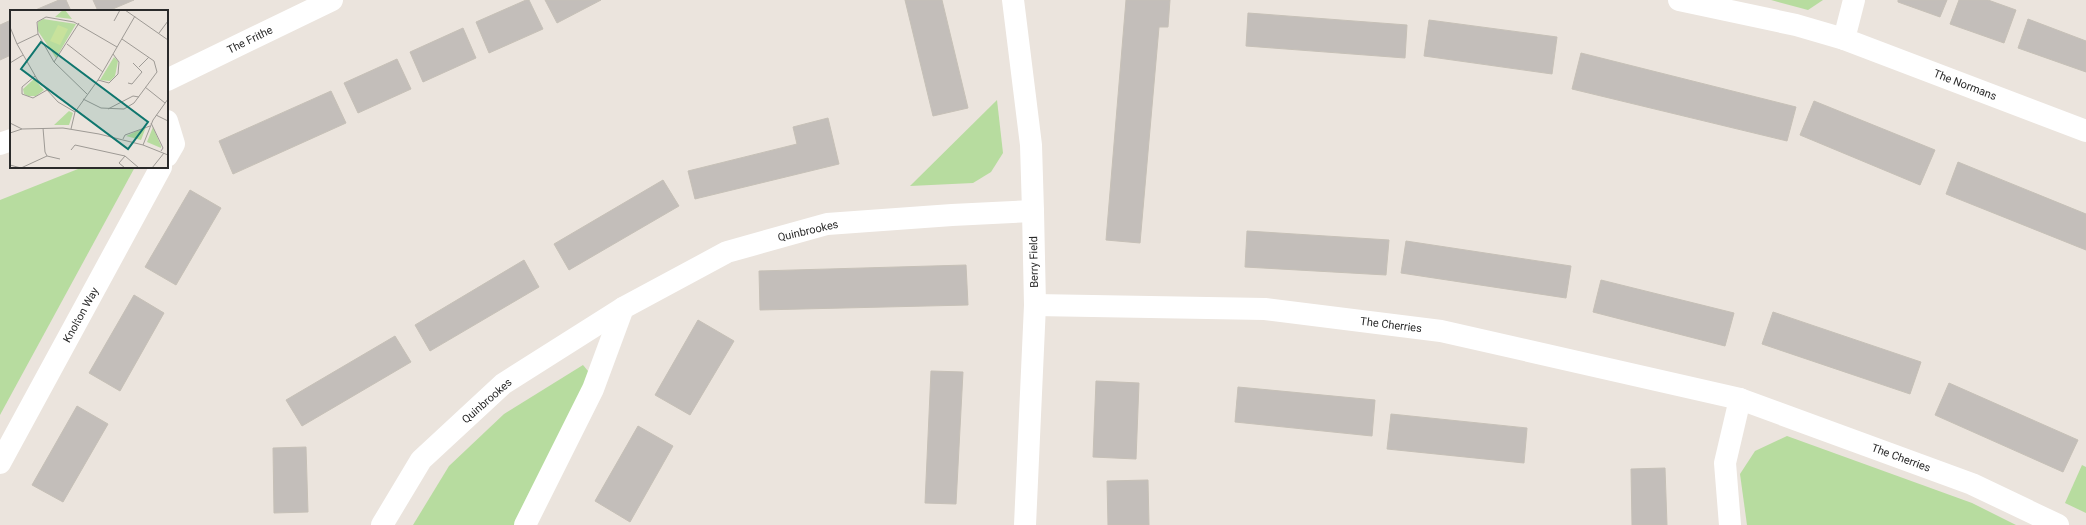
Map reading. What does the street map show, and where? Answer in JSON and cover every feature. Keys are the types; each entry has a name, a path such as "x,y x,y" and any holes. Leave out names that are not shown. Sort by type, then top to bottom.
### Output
{"street":[{"name":"The Frithe","path":"168,80 332,0"},
{"name":"Berry Field","path":"1013,0 1031,145 1033,211 1035,305 1025,525"},
{"name":"The Normans","path":"1679,0 1796,25 1844,39 2086,131"},
{"path":"1844,39 1854,0"},
{"path":"168,124 174,144 168,154"},
{"path":"0,144 10,140"},
{"name":"Knolton Way","path":"0,463 160,168"},
{"name":"Quinbrookes","path":"382,525 422,460 503,384 623,308 727,252 827,224 1033,211"},
{"name":"The Cherries","path":"1035,305 1265,309 1441,331 1740,399 1972,484 2058,525"},
{"path":"525,525 593,389 623,308"},
{"path":"1730,525 1725,462 1740,399"}],"green space":[{"path":"1771,0 1823,0 1808,10"},
{"path":"997,100 1003,153 991,172 973,183 910,186"},
{"path":"80,168 134,168 0,415 0,200"},
{"path":"583,365 593,377 519,525 413,525 449,466 504,414"},
{"path":"1787,436 1972,503 2016,525 1747,525 1740,474 1755,451"},
{"path":"2082,465 2086,467 2086,513 2065,503"}],"building":[{"path":"59,0 66,0 71,10 35,10"},
{"path":"93,0 134,0 110,10 98,10"},
{"path":"529,0 543,29 489,53 476,22"},
{"path":"545,0 601,0 557,23"},
{"path":"905,0 942,0 968,108 933,116"},
{"path":"1126,0 1170,0 1168,27 1159,27 1140,243 1106,240"},
{"path":"1898,0 1947,0 1940,17 1898,2"},
{"path":"1959,0 1988,0 2016,10 2004,43 1950,24"},
{"path":"1248,13 1407,25 1405,58 1246,46"},
{"path":"2028,19 2086,41 2086,72 2018,48"},
{"path":"10,20 10,55 0,60 0,25"},
{"path":"1429,20 1557,37 1552,74 1424,56"},
{"path":"463,28 476,58 423,82 410,52"},
{"path":"1581,53 1796,107 1787,141 1572,89"},
{"path":"397,59 411,89 358,113 344,83"},
{"path":"331,91 346,123 233,174 219,141"},
{"path":"1814,101 1935,150 1920,185 1800,135"},
{"path":"828,118 839,164 695,199 688,171 797,144 793,127"},
{"path":"1958,162 2086,214 2086,250 1946,194"},
{"path":"663,180 679,206 569,270 554,244"},
{"path":"190,190 221,208 176,285 145,267"},
{"path":"1247,231 1389,240 1386,275 1245,267"},
{"path":"1406,241 1571,266 1566,298 1401,273"},
{"path":"524,260 539,287 430,351 415,325"},
{"path":"966,265 968,305 760,310 759,271"},
{"path":"1601,280 1734,313 1725,346 1593,312"},
{"path":"134,295 164,313 120,391 89,373"},
{"path":"1773,312 1921,362 1910,394 1762,344"},
{"path":"698,320 734,341 690,415 655,395"},
{"path":"395,336 411,362 302,426 286,400"},
{"path":"931,371 963,372 956,504 925,503"},
{"path":"1096,381 1139,383 1136,459 1093,457"},
{"path":"1949,383 2078,440 2063,472 1935,415"},
{"path":"1238,387 1375,400 1372,436 1235,422"},
{"path":"77,406 108,424 63,502 32,485"},
{"path":"1391,414 1527,428 1524,463 1387,449"},
{"path":"638,426 673,446 630,522 595,501"},
{"path":"306,447 308,512 274,513 273,448"},
{"path":"1665,468 1667,525 1632,525 1631,469"},
{"path":"1148,480 1149,525 1108,525 1107,481"}]}
